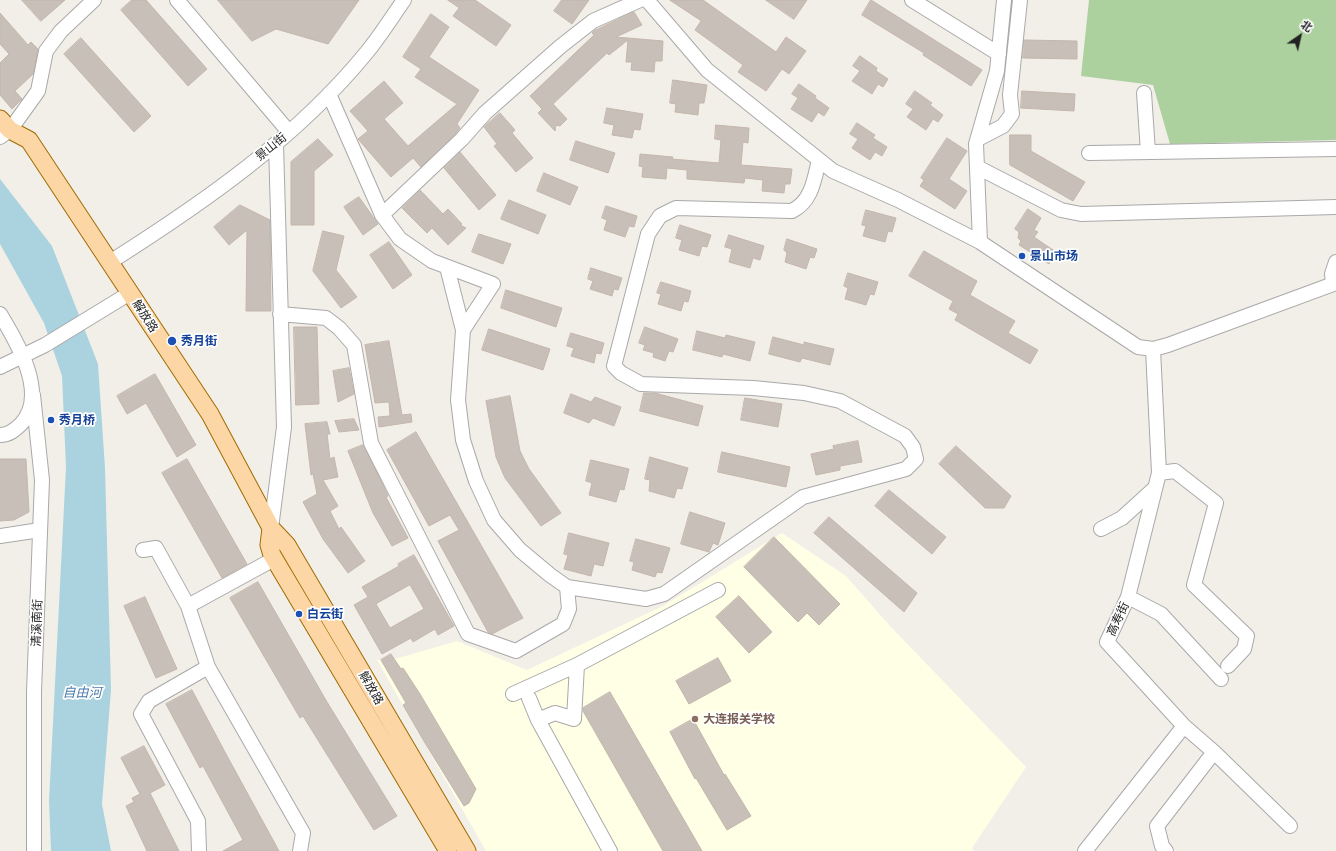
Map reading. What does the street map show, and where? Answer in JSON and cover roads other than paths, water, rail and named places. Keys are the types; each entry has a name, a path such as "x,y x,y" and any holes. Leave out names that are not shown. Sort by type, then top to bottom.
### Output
{"main road":[{"name":"解放路","path":"3,129 29,140 210,414 271,528 287,545 468,851"},
{"name":"解放路","path":"271,528 269,544 274,559 448,851"}],"street":[{"path":"3,129 38,91 46,51 61,31 94,0"},
{"path":"177,0 290,132"},
{"name":"景山街","path":"110,262 187,212 290,132 329,94 367,52 404,0"},
{"path":"382,215 462,139 485,113 561,46 593,21 640,0"},
{"path":"647,0 707,70 833,171 898,200 980,242 1138,347 1153,349 1168,346 1335,283 1332,274 1336,262"},
{"path":"912,0 999,54"},
{"path":"980,242 976,144 997,71 1004,0"},
{"path":"978,139 1003,126 1012,114 1010,95 1020,0"},
{"path":"1144,93 1148,152"},
{"path":"329,94 382,215 400,240 432,262 493,284 463,330"},
{"path":"271,528 284,427 276,144"},
{"path":"1088,153 1336,149"},
{"path":"447,267 463,330 458,400 463,440 476,481 494,520 520,550 567,587 646,599 664,594 803,497 906,469 916,459 913,447 905,436 840,400 804,393 753,388 641,384 621,373 614,366 648,234 660,216 676,208 792,210 802,206 811,192 819,160"},
{"path":"977,167 1061,210 1081,214 1336,207"},
{"path":"0,367 23,354 44,345 130,293"},
{"name":"清溪南街","path":"0,314 23,354 34,394 42,480 34,692 34,851"},
{"path":"280,314 326,318 339,328 354,345 371,443 468,634 516,651 563,624 569,609 567,587"},
{"name":"高寿街","path":"1153,349 1159,473 1128,597 1107,642 1184,726 1214,752 1290,826"},
{"path":"0,435 7,435 27,418 34,394"},
{"path":"1159,473 1175,472 1216,503 1194,585 1247,636 1244,649 1228,666"},
{"path":"1101,529 1122,518 1155,488"},
{"path":"0,536 40,530"},
{"path":"143,550 156,548 188,606 208,667 303,833 300,851"},
{"path":"188,606 274,559"},
{"path":"513,694 577,665 718,590"},
{"path":"1128,597 1161,614 1221,679"},
{"path":"538,720 555,713 574,719 577,665"},
{"path":"199,851 198,821 141,714 149,701 208,667"},
{"path":"529,698 538,720 610,851"},
{"path":"1085,851 1184,726"},
{"path":"1166,851 1162,846 1156,826 1214,752"}],"water":[{"name":"自由河","path":"0,179 52,246 98,364 105,468 111,690 102,804 111,851 51,851 49,801 66,467 62,376 44,323 0,244"}],"place":[{"name":"景山市场","path":"1022,256"},
{"name":"秀月街","path":"172,341"},
{"name":"秀月桥","path":"51,420"},
{"name":"白云街","path":"299,614"},
{"name":"大连报关学校","path":"695,719"}]}
